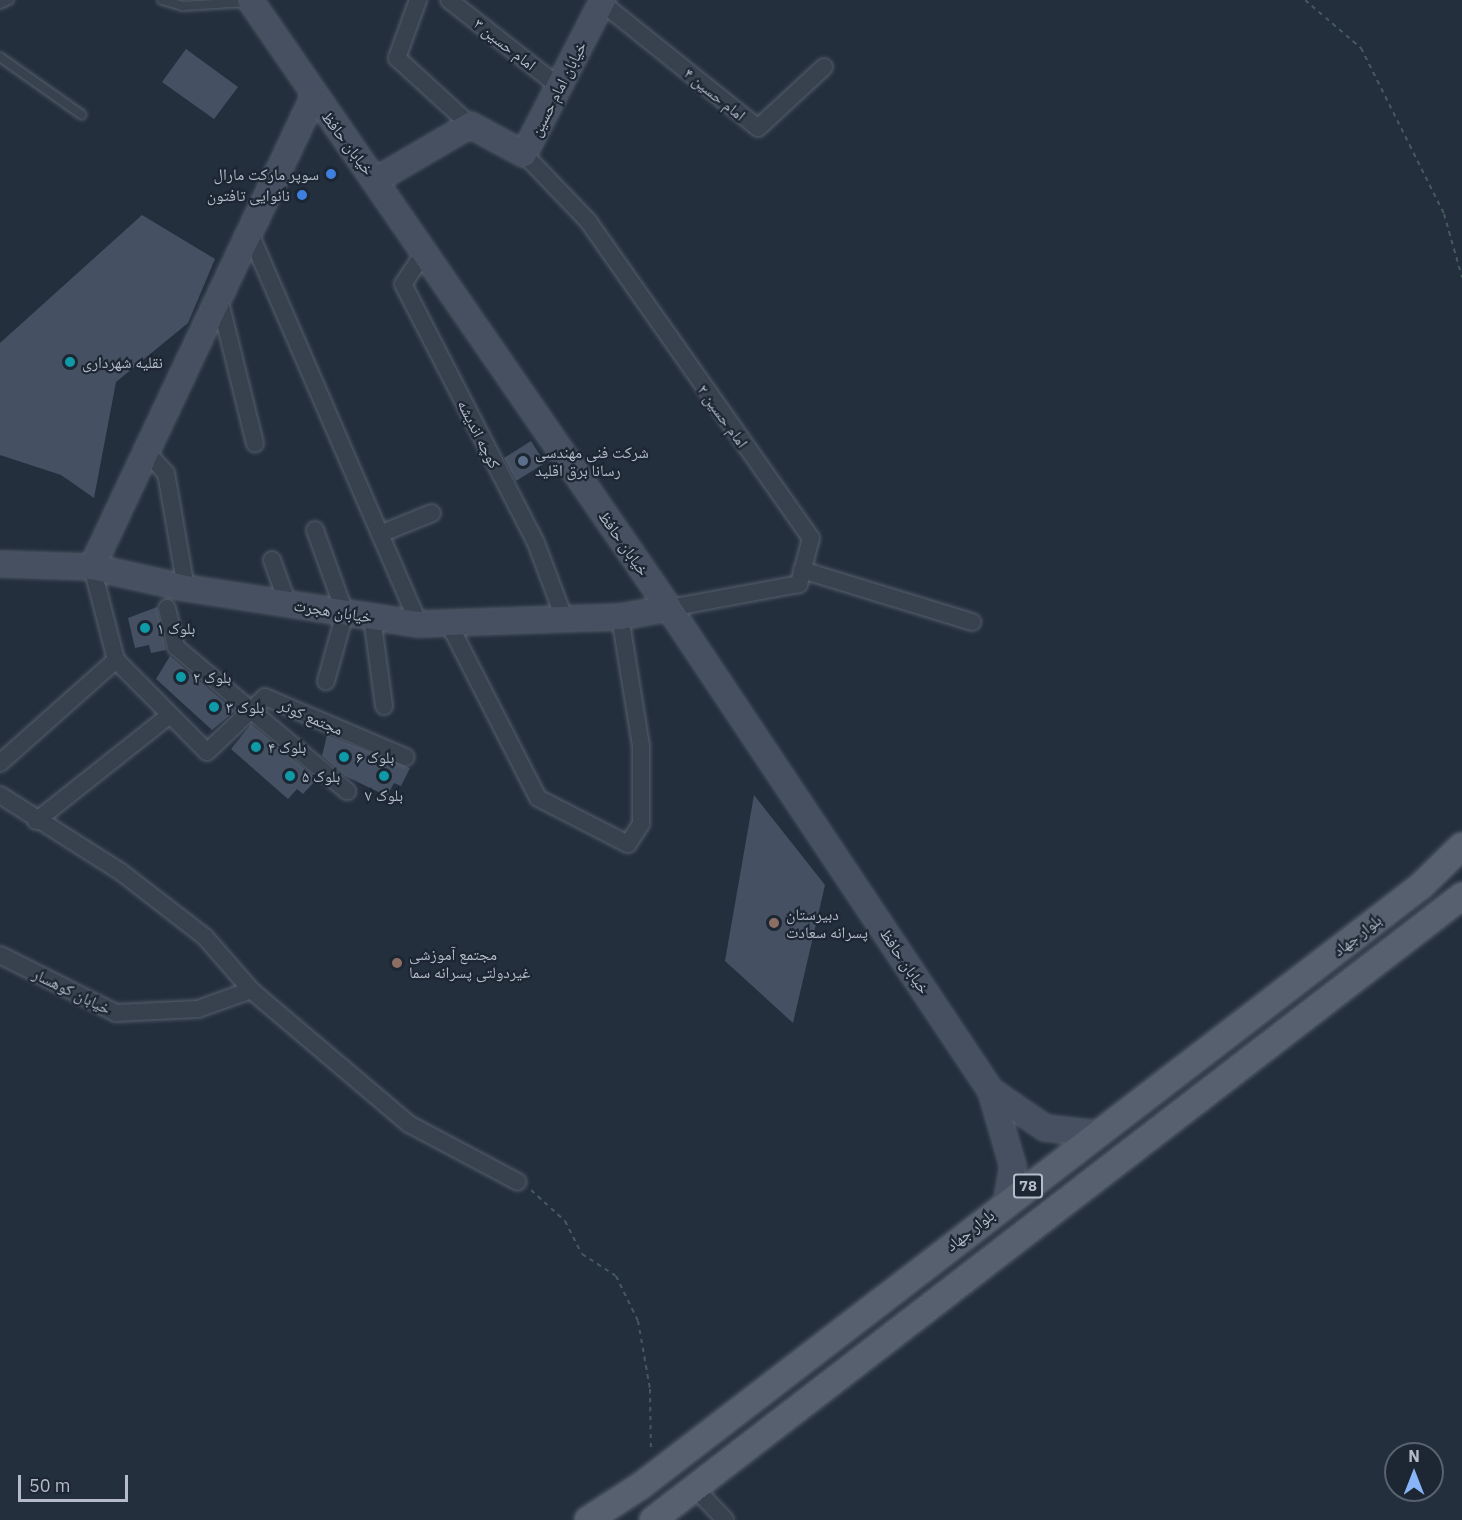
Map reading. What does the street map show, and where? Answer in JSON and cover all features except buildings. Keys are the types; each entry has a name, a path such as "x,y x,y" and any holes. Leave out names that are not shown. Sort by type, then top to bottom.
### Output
{"main road":[{"name":"بلوار جهاد","path":"588,1520 642,1485 1007,1201 1098,1134 1421,885 1462,846"},
{"name":"78","path":"653,1520 1462,896"}],"street":[{"path":"376,180 470,125 398,58 418,0"},
{"name":"امام حسین ۳","path":"449,0 561,88"},
{"name":"خیابان حافظ","path":"250,1 313,98 376,180 669,608 991,1091"},
{"name":"خیابان امام حسین","path":"470,125 524,154 561,88 602,1"},
{"name":"امام حسین ۴","path":"602,1 758,128 824,67"},
{"path":"36,821 168,717 116,660 92,567 218,293 313,98"},
{"name":"امام حسین ۲","path":"524,154 588,220 811,538 802,570"},
{"path":"248,230 419,624"},
{"name":"کوچه اندیشه","path":"424,253 404,284 536,543 565,620"},
{"path":"218,293 255,444"},
{"path":"145,450 166,473 186,588"},
{"path":"380,534 432,513"},
{"path":"315,530 345,613 326,681"},
{"path":"272,560 288,604"},
{"name":"خیابان هجرت","path":"0,564 92,567 186,588 419,624 620,617 669,608"},
{"path":"669,608 799,584 802,570 972,622"},
{"name":"مجتمع کوثر","path":"167,608 176,647 252,708 347,792"},
{"path":"372,617 384,706"},
{"path":"449,624 538,798 628,844 641,824 641,746 620,617"},
{"path":"0,763 116,660"},
{"name":"مجتمع کوثر","path":"168,717 207,752 265,697 406,757"},
{"path":"0,795 36,821 121,872 205,937 251,990 409,1124 518,1182"},
{"name":"خیابان کوهسار","path":"0,955 116,1013 198,1009 251,990"},
{"path":"991,1091 1045,1128 1098,1134"},
{"path":"991,1091 1014,1166 1007,1201"},
{"path":"695,1488 724,1520"}],"lane":[{"path":"0,4 9,0"},
{"path":"162,0 183,6 250,1"},
{"path":"0,57 82,115"}],"path":[{"path":"1305,0 1361,48 1444,214 1462,277"},
{"path":"518,1182 565,1221 582,1254 616,1276 638,1321 650,1389 650,1456"}],"place":[{"name":"سوپر مارکت مارال","path":"331,174"},
{"name":"نانوایی تافتون","path":"302,195"},
{"name":"نقلیه شهرداری","path":"70,362"},
{"name":"شرکت فنی مهندسی رسانا برق اقلید","path":"523,461"},
{"name":"بلوک ۱","path":"145,628"},
{"name":"بلوک ۲","path":"181,677"},
{"name":"بلوک ۳","path":"214,707"},
{"name":"بلوک ۴","path":"256,747"},
{"name":"بلوک ۶","path":"344,757"},
{"name":"بلوک ۵","path":"290,776"},
{"name":"بلوک ۷","path":"384,776"},
{"name":"دبیرستان پسرانه سعادت","path":"774,923"},
{"name":"مجتمع آموزشی غیردولتی پسرانه سما","path":"397,963"}]}
